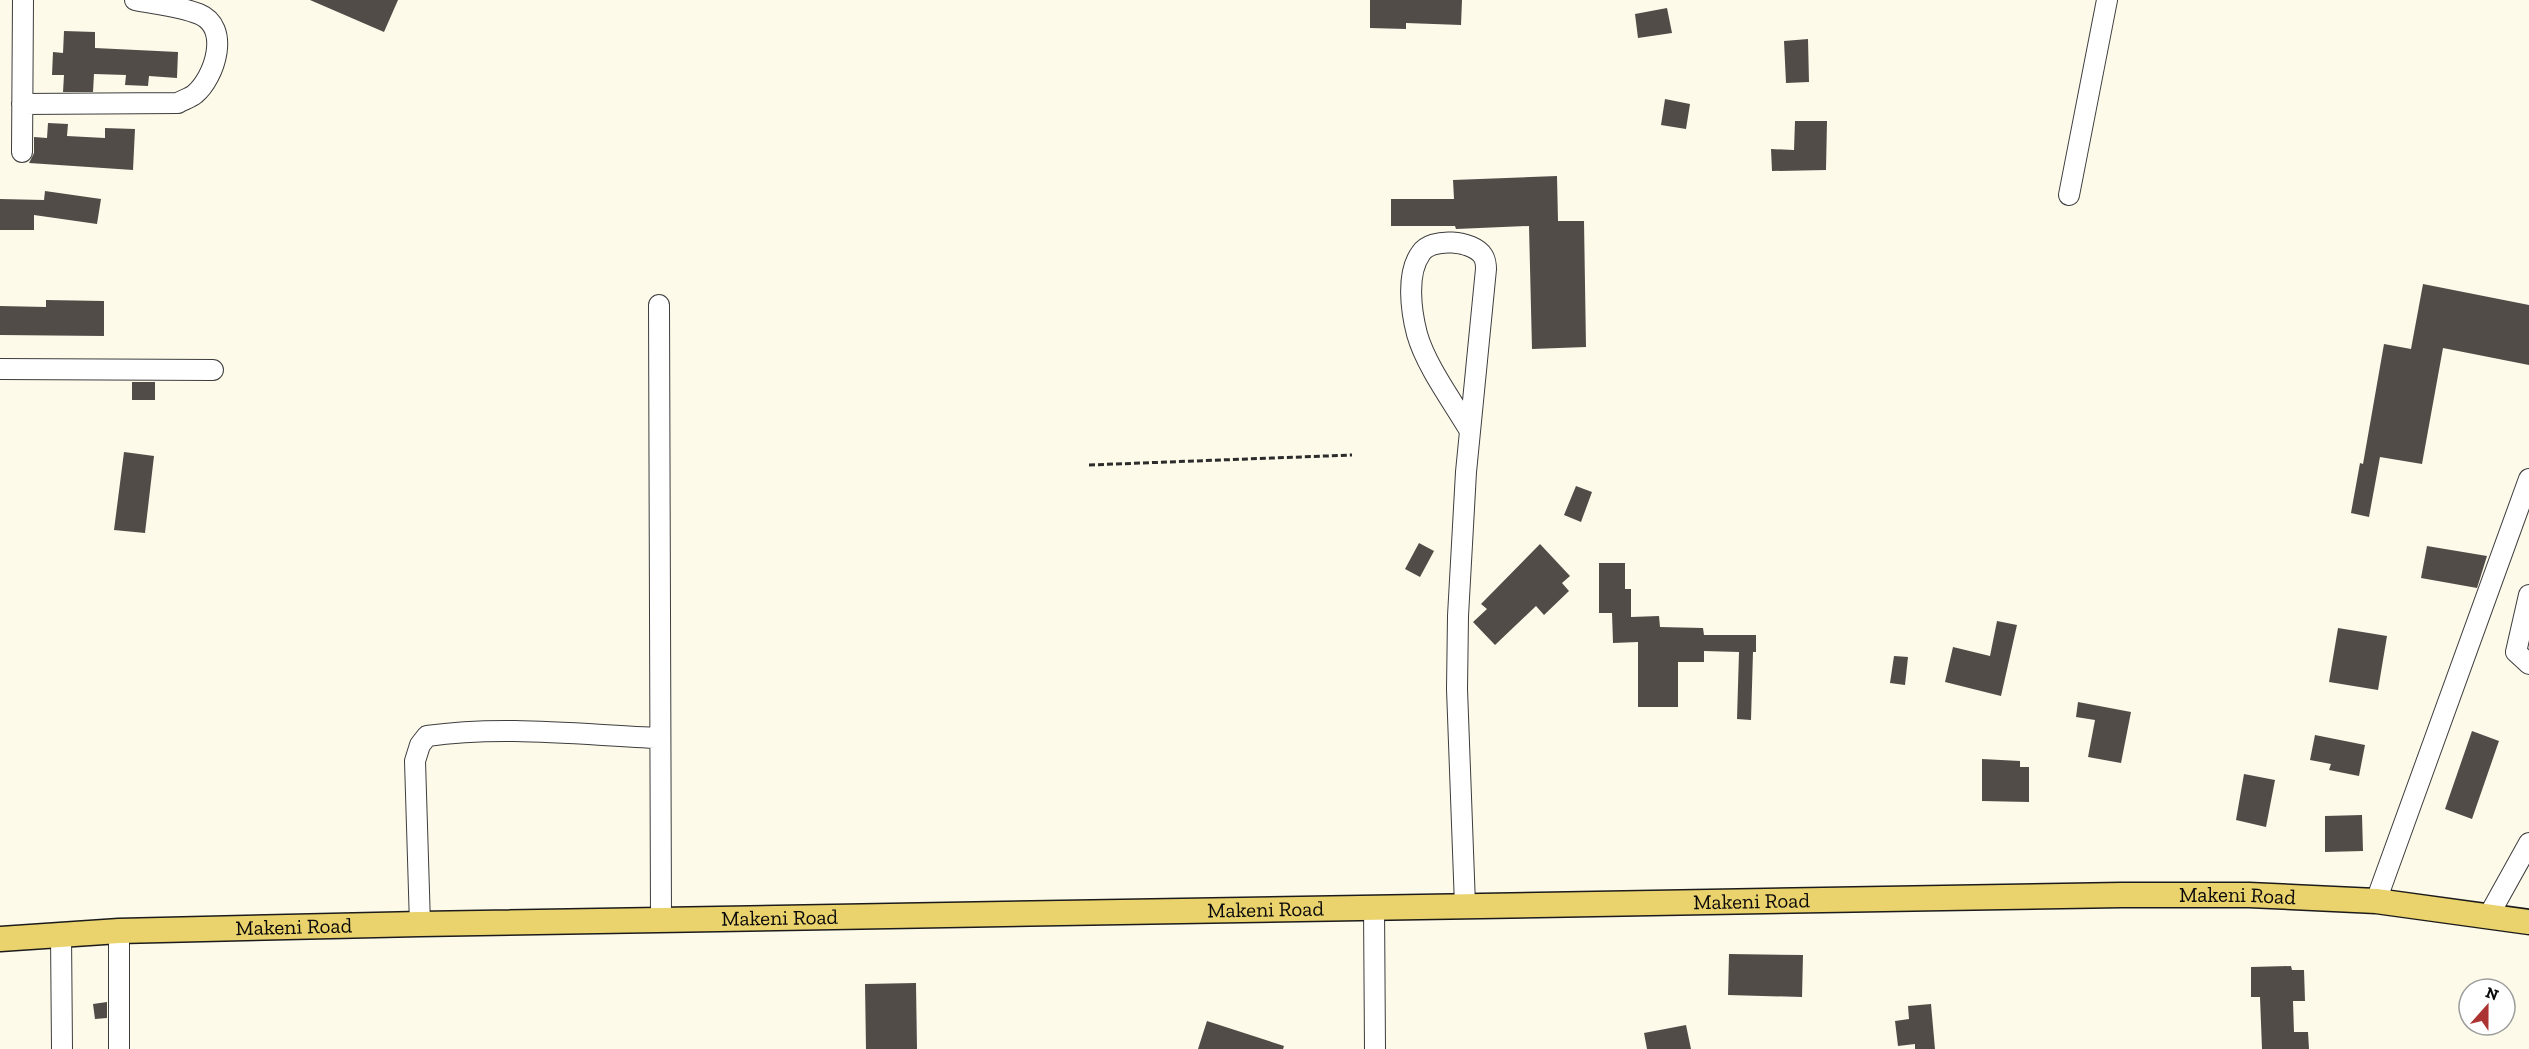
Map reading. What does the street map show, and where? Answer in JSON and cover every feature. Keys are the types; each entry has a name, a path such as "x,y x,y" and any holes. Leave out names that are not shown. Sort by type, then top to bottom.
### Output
{"main road":[{"name":"Makeni Road","path":"0,939 119,931 420,924 2122,895 2249,895 2376,901 2529,922"}],"street":[{"path":"22,152 23,0"},
{"path":"22,104 178,103 195,94 210,74 217,52 215,29 201,14 135,0"},
{"path":"2069,195 2107,0"},
{"path":"1465,905 1457,689 1458,616 1470,431 1486,269 1483,256 1472,247 1451,242 1433,244 1421,251 1414,267 1411,299 1417,335 1429,361 1470,431"},
{"path":"659,305 661,921"},
{"path":"0,369 213,370"},
{"path":"2376,901 2529,479"},
{"path":"2529,595 2516,652 2529,664"},
{"path":"420,924 415,761 420,745 427,736 464,731 504,731 660,738"},
{"path":"2489,915 2529,843"},
{"path":"1374,907 1375,1049"},
{"path":"119,931 119,1049"},
{"path":"61,934 62,1049"}],"path":[{"path":"1089,465 1352,455"}],"building":[{"path":"310,0 398,0 384,32"},
{"path":"1370,0 1462,0 1461,25 1406,23 1406,29 1370,28"},
{"path":"1667,8 1672,33 1638,38 1635,14"},
{"path":"64,31 95,32 95,48 178,52 177,78 149,76 148,86 125,85 126,75 94,74 93,92 63,92 64,75 52,75 53,52 63,53"},
{"path":"1808,39 1809,82 1786,83 1784,41"},
{"path":"1665,99 1690,104 1686,129 1661,125"},
{"path":"1795,121 1827,121 1826,170 1772,171 1771,149 1794,150"},
{"path":"48,123 68,124 67,136 105,138 105,128 135,129 133,170 29,163 34,153 34,137 47,138"},
{"path":"1557,176 1558,221 1584,221 1586,347 1532,349 1529,226 1456,229 1455,226 1391,226 1391,199 1454,199 1453,180"},
{"path":"45,191 101,199 97,224 34,215 34,230 0,230 0,199 44,200"},
{"path":"2423,284 2529,305 2529,365 2443,348 2422,464 2380,457 2369,517 2351,513 2360,463 2363,464 2384,344 2411,349"},
{"path":"46,300 104,301 104,336 0,335 0,306 46,307"},
{"path":"132,382 155,382 155,400 132,400"},
{"path":"124,452 154,456 145,533 114,530"},
{"path":"1576,486 1592,492 1581,522 1564,515"},
{"path":"1419,543 1434,551 1420,577 1405,569"},
{"path":"1540,544 1570,576 1562,583 1569,591 1544,615 1536,606 1495,645 1473,622 1487,609 1481,604"},
{"path":"2427,546 2487,556 2477,588 2421,578"},
{"path":"1599,563 1625,563 1625,589 1631,589 1631,617 1659,616 1660,627 1703,628 1704,635 1756,635 1756,652 1753,652 1751,720 1737,719 1739,652 1704,651 1704,662 1678,662 1678,707 1638,707 1638,642 1613,643 1612,613 1599,613"},
{"path":"1997,621 2017,625 2001,696 1945,682 1953,647 1990,656"},
{"path":"2338,628 2387,636 2378,690 2329,682"},
{"path":"1894,656 1908,657 1905,685 1890,683"},
{"path":"2078,702 2131,712 2121,763 2088,757 2095,720 2076,717"},
{"path":"2472,731 2499,741 2472,819 2445,809"},
{"path":"2315,735 2365,745 2359,776 2329,770 2331,764 2310,760"},
{"path":"1982,759 2020,761 2020,767 2029,767 2029,802 1982,801"},
{"path":"2244,774 2275,780 2266,827 2236,820"},
{"path":"2362,815 2363,851 2325,852 2325,816"},
{"path":"1729,954 1803,955 1802,997 1728,995"},
{"path":"2291,966 2292,970 2304,970 2305,1001 2293,1001 2294,1032 2308,1032 2309,1049 2262,1049 2260,997 2251,997 2251,967"},
{"path":"916,983 917,1049 866,1049 865,984"},
{"path":"107,1002 107,1018 95,1019 93,1004"},
{"path":"1931,1004 1935,1049 1915,1049 1915,1044 1898,1046 1895,1021 1909,1019 1908,1006"},
{"path":"1207,1021 1284,1046 1283,1049 1198,1049"},
{"path":"1686,1025 1691,1049 1647,1049 1644,1033"}]}
